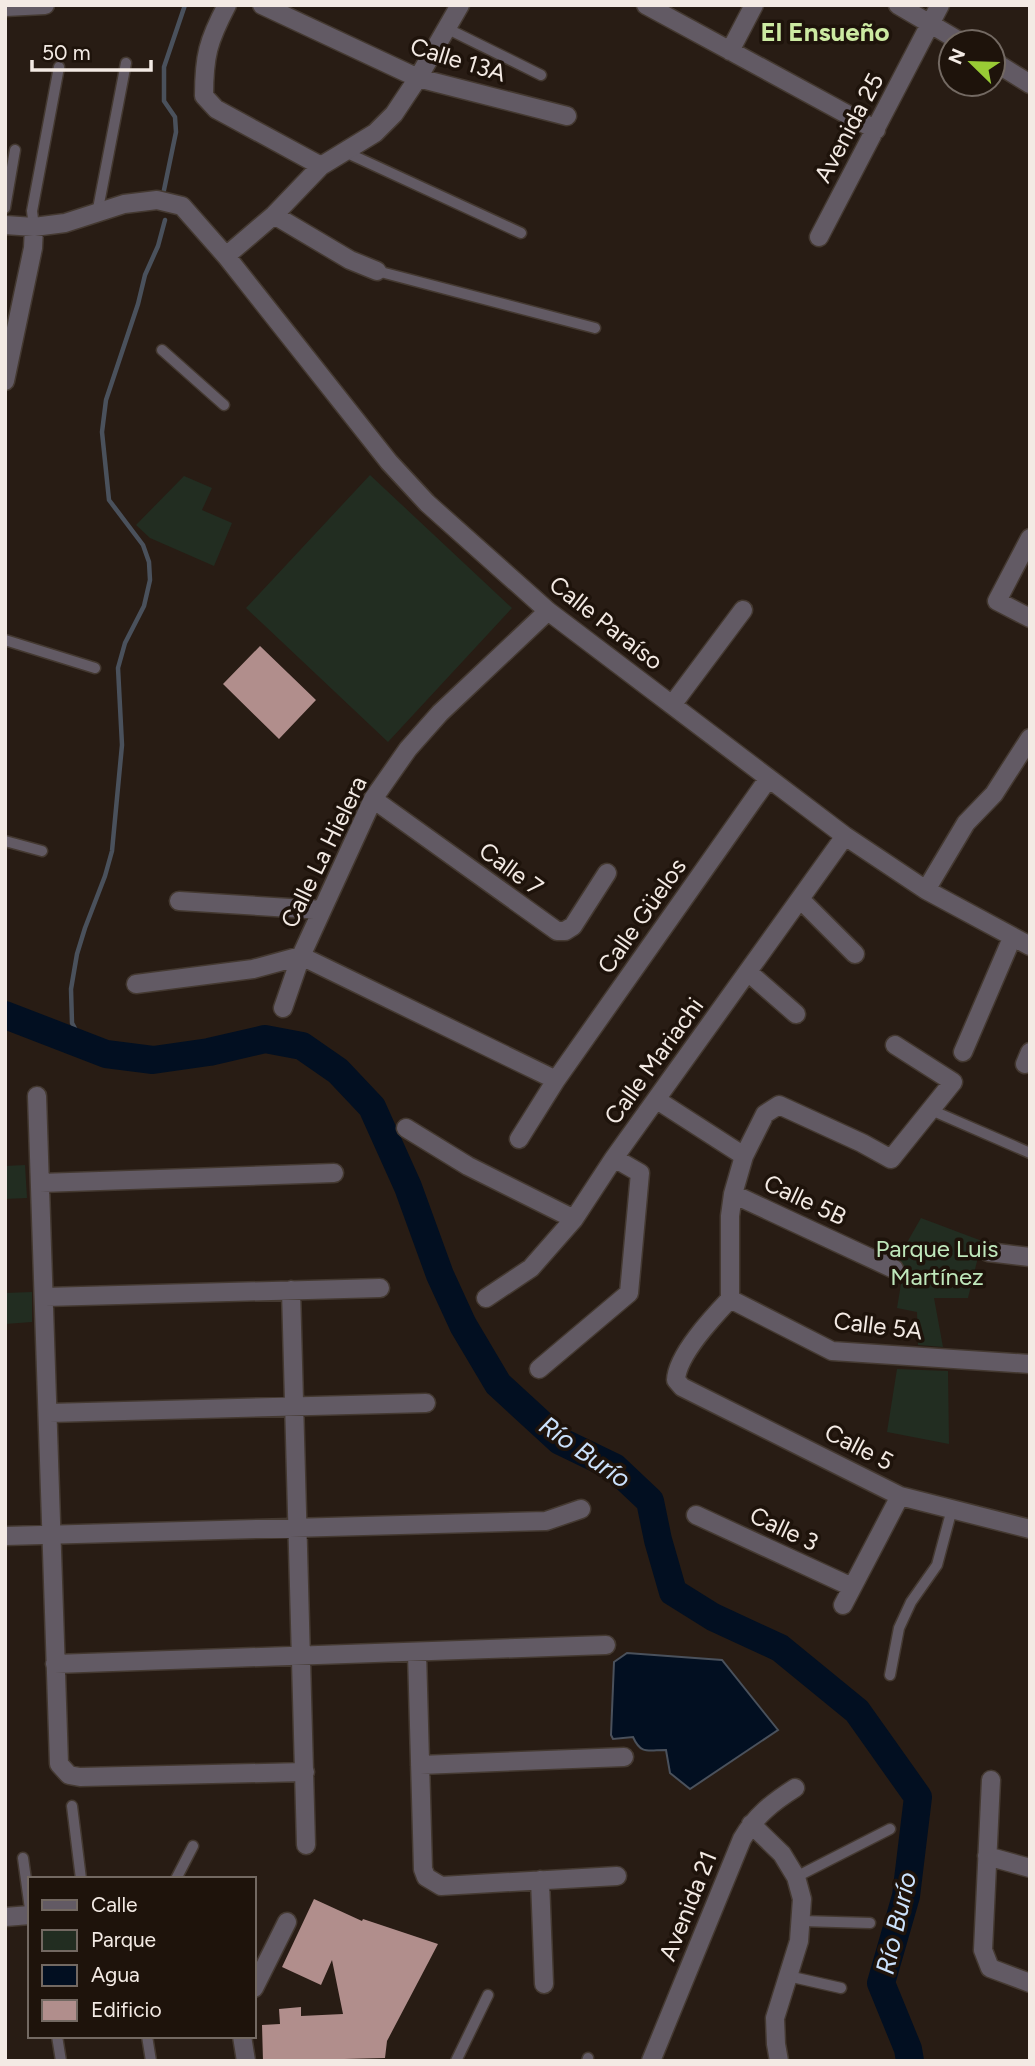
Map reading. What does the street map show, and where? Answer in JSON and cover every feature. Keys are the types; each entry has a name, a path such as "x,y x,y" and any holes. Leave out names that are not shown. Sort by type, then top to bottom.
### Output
{"street":[{"path":"5,7 44,5"},
{"path":"227,5 211,35 204,66 204,96 216,110 321,166"},
{"name":"Calle 13A","path":"261,5 418,78 568,116"},
{"path":"226,256 274,215 321,166 375,133 394,114 448,29 460,5"},
{"path":"646,5 876,130"},
{"path":"730,51 754,5"},
{"path":"898,5 938,28"},
{"name":"Avenida 25","path":"819,237 940,5"},
{"path":"1007,70 1030,84"},
{"name":"Calle Paraíso","path":"96,215 124,204 157,200 181,206 226,256 389,462 427,503 548,611 845,836 926,890 1030,946"},
{"path":"5,225 34,228 96,215"},
{"path":"274,215 350,260 377,271"},
{"path":"5,381 33,248 34,228"},
{"path":"1030,538 997,601 1030,618"},
{"path":"671,705 743,610"},
{"name":"Calle La Hielera","path":"283,1008 301,956 373,799 408,749 440,713 548,611"},
{"path":"926,890 966,823 994,794 1030,738"},
{"name":"Calle Güelos","path":"519,1139 556,1080 768,779"},
{"name":"Calle 7","path":"373,799 557,931 565,931 573,926 607,873"},
{"name":"Calle Mariachi","path":"486,1298 531,1268 574,1219 614,1158 845,836"},
{"path":"800,899 855,954"},
{"path":"179,901 322,910"},
{"path":"963,1052 1012,938"},
{"path":"136,984 253,969 301,956 556,1080"},
{"path":"748,972 796,1014"},
{"path":"730,1299 730,1216 733,1194 744,1156 765,1114 779,1105 891,1159 953,1082 895,1045"},
{"path":"37,1096 46,1297 59,1764 69,1775 80,1777 305,1772"},
{"path":"657,1100 744,1156"},
{"path":"406,1128 468,1166 574,1219"},
{"path":"539,1370 629,1293 640,1173 614,1158"},
{"path":"40,1183 334,1173"},
{"name":"Calle 5B","path":"733,1194 894,1269"},
{"path":"988,1252 1030,1257"},
{"path":"46,1297 380,1288"},
{"path":"291,1290 306,1845"},
{"name":"Calle 5A","path":"730,1299 832,1351 1030,1364"},
{"name":"Calle 5","path":"730,1299 709,1321 677,1370 676,1380 682,1387 900,1496 1030,1529"},
{"path":"49,1413 426,1403"},
{"path":"843,1605 900,1496"},
{"path":"5,1536 546,1521 581,1509"},
{"name":"Calle 3","path":"696,1515 852,1587"},
{"path":"55,1664 606,1645"},
{"path":"417,1653 423,1869 426,1877 441,1886 617,1876"},
{"path":"420,1765 624,1757"},
{"path":"991,1780 982,1950 990,1968 1030,1983"},
{"name":"Avenida 21","path":"651,2061 742,1839 751,1824 776,1800 795,1788"},
{"path":"751,1824 782,1854 796,1877 802,1899 799,1941 775,2018 779,2061"},
{"path":"987,1856 1030,1868"},
{"path":"540,1880 544,1984"},
{"path":"5,1917 28,1915"},
{"path":"256,1984 287,1923"},
{"path":"242,2038 246,2061"}],"lane":[{"path":"448,29 541,75"},
{"path":"96,215 125,63"},
{"path":"34,228 32,211 59,67"},
{"path":"5,208 15,150"},
{"path":"342,151 521,233"},
{"path":"377,271 595,328"},
{"path":"162,350 224,405"},
{"path":"5,640 95,668"},
{"path":"5,841 42,851"},
{"path":"931,1110 1030,1153"},
{"path":"890,1675 899,1628 911,1602 937,1565 951,1509"},
{"path":"72,1806 81,1877"},
{"path":"796,1877 890,1829"},
{"path":"177,1877 193,1846"},
{"path":"23,1857 28,1894"},
{"path":"802,1921 870,1923"},
{"path":"788,1976 841,1988"},
{"path":"456,2061 488,1995"},
{"path":"57,2038 61,2061"},
{"path":"147,2038 151,2061"}],"green space":[{"path":"370,475 512,608 388,742 246,608"},
{"path":"184,476 212,488 202,510 232,523 214,566 150,538 136,525"},
{"path":"25,1165 27,1198 5,1199 5,1166"},
{"name":"Parque Luis Martínez","path":"921,1218 982,1241 968,1298 934,1298 943,1347 918,1345 917,1312 897,1308 901,1284 897,1260"},
{"path":"32,1292 32,1322 5,1324 5,1293"},
{"path":"897,1369 948,1371 949,1444 887,1432"}],"water":[{"path":"627,1653 722,1660 778,1730 690,1789 670,1773 666,1750 642,1749 633,1737 613,1739 611,1735 614,1662"}],"building":[{"path":"260,646 316,700 279,739 223,684"},
{"path":"314,1899 362,1921 363,1919 438,1944 387,2041 385,2058 263,2061 262,2025 280,2024 279,2009 301,2007 301,2016 343,2014 332,1960 321,1985 282,1967"}],"waterway":[{"path":"164,190 176,132 175,117 164,101 164,67 185,5"},
{"path":"84,1045 72,1023 71,989 77,954 112,851 122,745 118,668 125,643 144,606 150,580 149,562 143,545 109,500 102,432 106,400 165,220"},
{"name":"Río Burío","path":"5,1015 106,1054 153,1060 209,1052 265,1039 302,1046 338,1071 372,1107 408,1187 440,1275 463,1325 498,1384 560,1441 614,1467 650,1501 673,1592 713,1617 780,1648 857,1711 918,1797 906,1896 881,1983 908,2049 910,2061"}],"district":[{"name":"El Ensueño","path":"825,32"}]}
